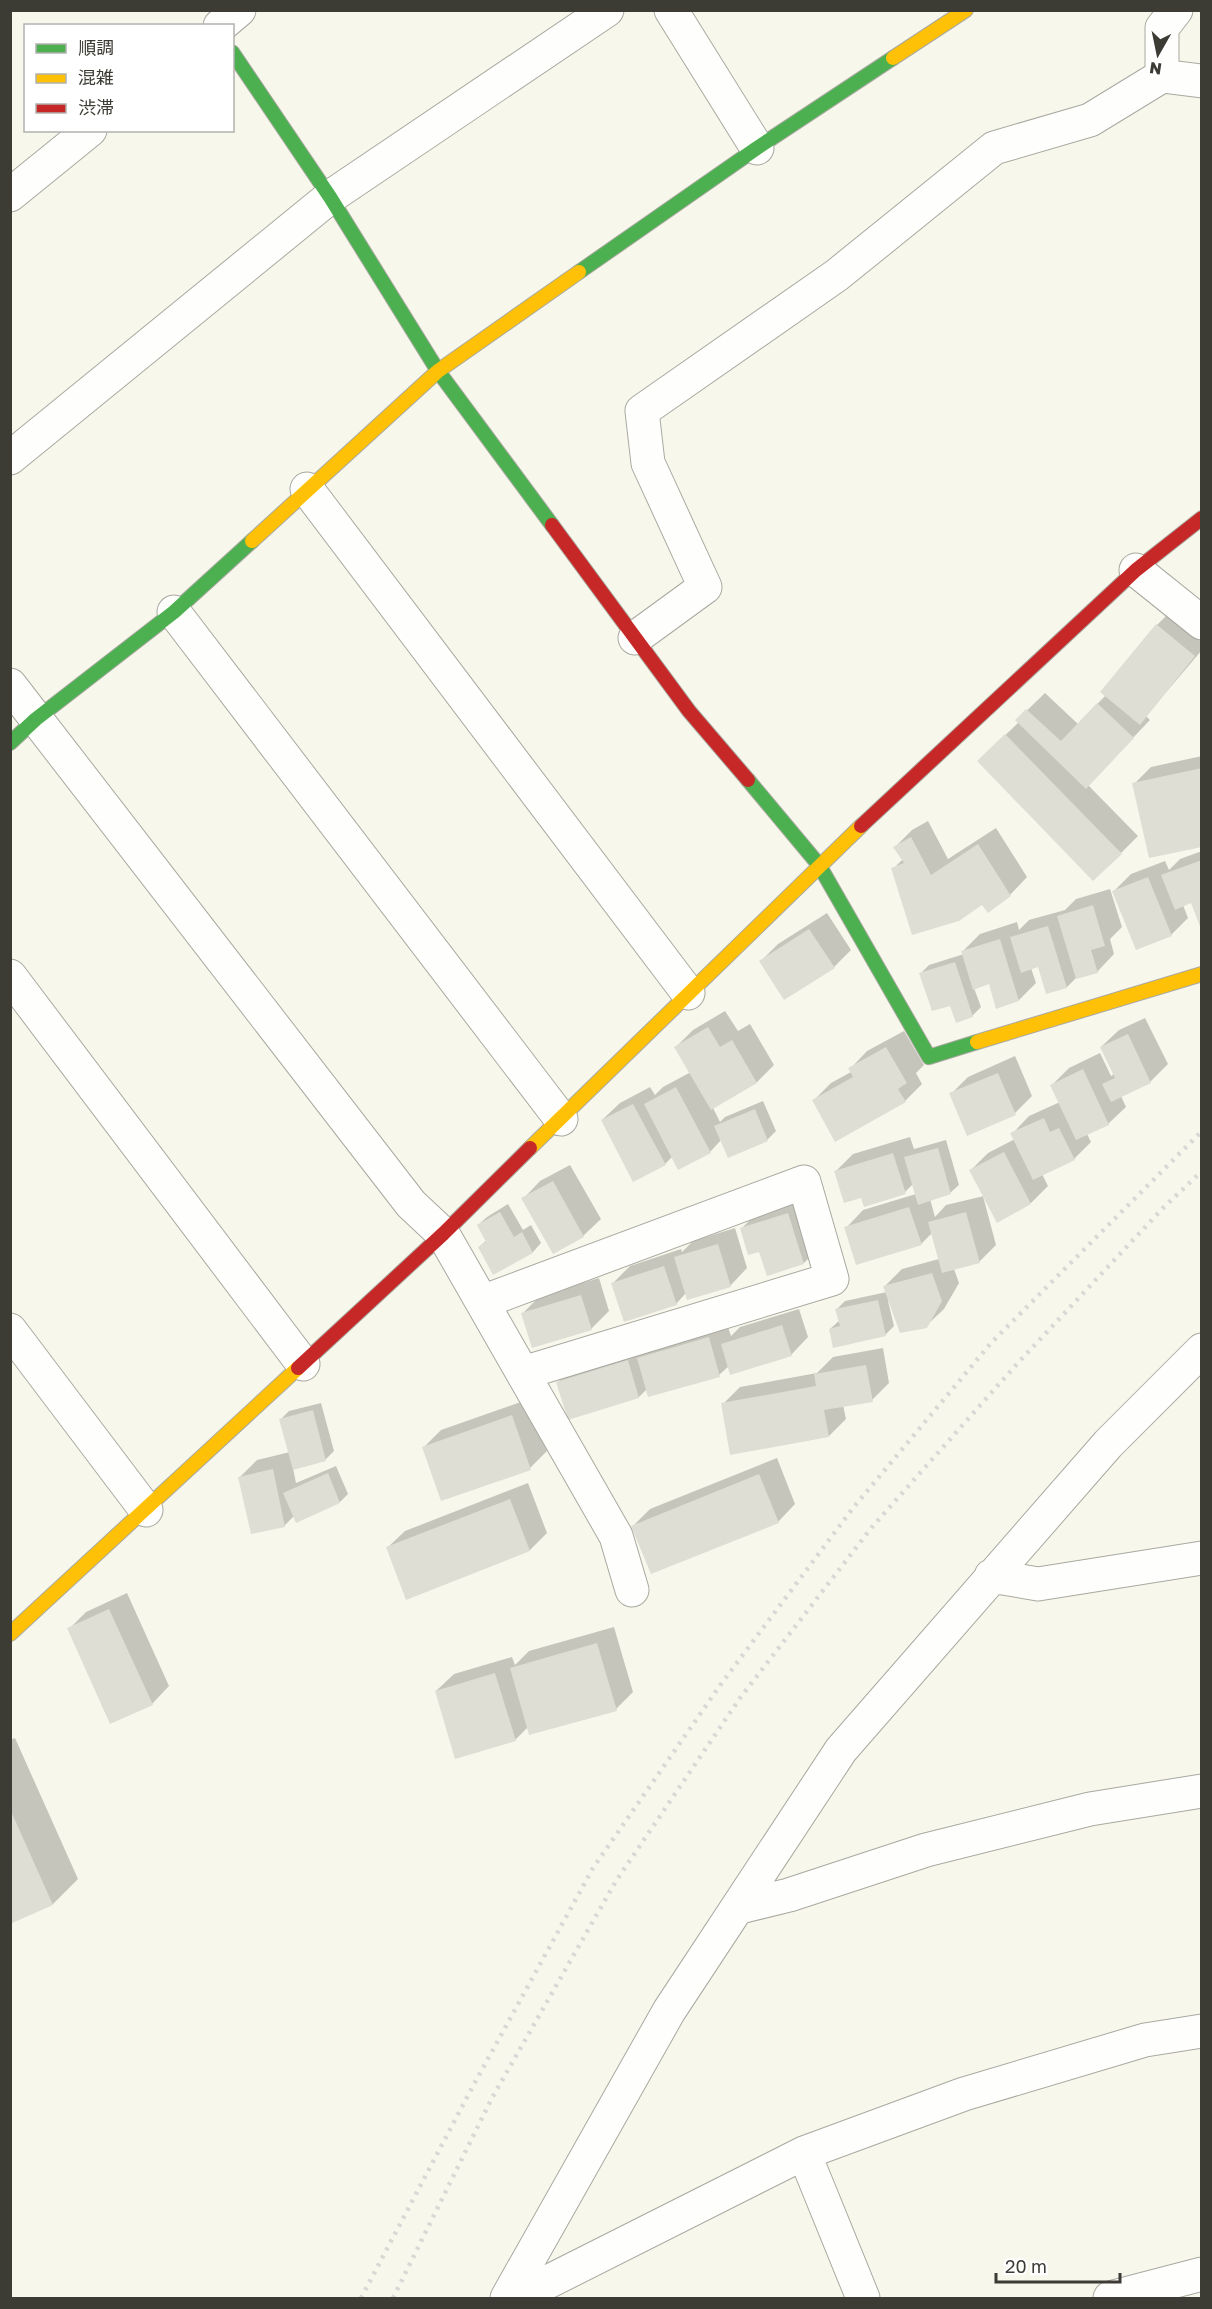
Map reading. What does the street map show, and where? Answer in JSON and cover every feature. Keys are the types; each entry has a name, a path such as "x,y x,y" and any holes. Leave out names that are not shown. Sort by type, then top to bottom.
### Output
{"street":[{"path":"205,10 214,24"},
{"path":"222,24 239,10"},
{"path":"10,458 330,197 607,10"},
{"path":"671,10 757,148"},
{"path":"10,743 36,719 174,612 438,371 757,148 966,10"},
{"path":"1162,76 1161,28 1176,10"},
{"path":"234,55 330,197 438,371 689,711 819,865 929,1058 1202,974"},
{"path":"635,638 705,587 648,463 642,411 837,274 994,148 1090,120 1162,76 1202,81"},
{"path":"10,195 88,132"},
{"path":"307,489 688,993"},
{"path":"10,1634 443,1234 819,865 1136,570 1202,518"},
{"path":"1136,570 1202,623"},
{"path":"174,612 561,1119"},
{"path":"10,685 411,1204 443,1234 616,1536 632,1590"},
{"path":"10,976 303,1364"},
{"path":"482,1302 804,1182 832,1279 523,1373"},
{"path":"10,1330 146,1509"},
{"path":"507,2298 669,2011 740,1907 841,1750 1108,1444 1202,1350"},
{"path":"991,1576 1038,1584 1202,1558"},
{"path":"740,1907 789,1895 926,1850 1090,1809 1202,1791"},
{"path":"516,2298 804,2153 964,2094 1145,2040 1202,2031"},
{"path":"804,2153 863,2298"},
{"path":"1110,2298 1202,2274"}],"building":[{"path":"1156,624 1195,656 1140,725 1100,692"},
{"path":"1097,703 1134,738 1086,789 1015,720 1026,709 1061,741"},
{"path":"1005,734 1122,854 1093,881 977,761"},
{"path":"1202,768 1202,847 1149,858 1132,783"},
{"path":"911,837 931,875 978,844 1011,896 988,913 982,905 959,921 912,935 891,868 904,863 893,847"},
{"path":"1202,860 1201,929 1191,903 1175,910 1161,875"},
{"path":"1148,877 1172,936 1136,950 1112,891"},
{"path":"1093,905 1105,946 1091,950 1098,973 1076,979 1057,916"},
{"path":"1048,926 1067,988 1046,994 1038,967 1021,973 1010,937"},
{"path":"809,929 835,968 784,1000 759,961"},
{"path":"1000,939 1019,1001 996,1009 989,984 973,990 961,951"},
{"path":"955,962 973,1017 956,1023 950,1006 932,1011 919,973"},
{"path":"708,1027 720,1047 732,1040 757,1083 711,1110 674,1047"},
{"path":"1128,1034 1151,1083 1111,1102 1102,1084 1115,1078 1100,1047"},
{"path":"886,1047 907,1083 898,1089 906,1102 835,1142 812,1100 853,1077 848,1068"},
{"path":"1083,1069 1109,1125 1076,1140 1050,1085"},
{"path":"998,1073 1016,1115 967,1136 949,1093"},
{"path":"676,1087 711,1153 678,1170 644,1104"},
{"path":"633,1104 666,1165 633,1182 601,1120"},
{"path":"755,1109 768,1141 728,1158 714,1126"},
{"path":"1044,1118 1050,1132 1059,1128 1075,1160 1033,1180 1010,1133"},
{"path":"938,1148 951,1194 918,1205 904,1157"},
{"path":"1004,1152 1031,1204 997,1223 969,1170"},
{"path":"893,1153 906,1194 864,1207 861,1198 844,1203 834,1171"},
{"path":"553,1181 584,1237 553,1254 521,1198"},
{"path":"909,1207 922,1245 856,1265 844,1227"},
{"path":"500,1212 514,1237 522,1232 533,1253 493,1275 478,1247 486,1242 477,1225"},
{"path":"966,1212 980,1263 942,1273 928,1222"},
{"path":"788,1213 804,1264 767,1276 759,1252 748,1255 740,1228"},
{"path":"718,1244 731,1287 687,1300 674,1257"},
{"path":"664,1266 677,1305 624,1322 611,1283"},
{"path":"932,1273 942,1301 927,1328 900,1333 883,1286"},
{"path":"581,1295 592,1330 532,1348 521,1313"},
{"path":"878,1300 886,1336 833,1348 829,1329 840,1326 835,1309"},
{"path":"782,1325 792,1356 730,1375 721,1344"},
{"path":"709,1337 720,1377 648,1397 637,1358"},
{"path":"628,1360 639,1398 568,1420 556,1382"},
{"path":"866,1365 873,1402 824,1410 829,1437 730,1455 721,1403 816,1386 814,1374"},
{"path":"313,1410 326,1461 293,1470 279,1419"},
{"path":"512,1415 531,1470 441,1501 422,1447"},
{"path":"273,1469 285,1527 251,1534 238,1477"},
{"path":"328,1473 340,1503 296,1523 283,1493"},
{"path":"759,1474 779,1523 651,1574 631,1526"},
{"path":"510,1499 530,1551 406,1600 386,1547"},
{"path":"109,1609 153,1705 110,1724 67,1628"},
{"path":"597,1643 617,1711 529,1735 510,1668"},
{"path":"495,1673 516,1741 455,1759 435,1691"},
{"path":"10,1809 53,1905 10,1924"}],"railway":[{"path":"361,2298 473,2086 593,1868 721,1684 853,1508 991,1343 1202,1131"},
{"path":"393,2298 492,2098 616,1881 740,1698 872,1527 1016,1365 1163,1208 1202,1171"}],"traffic: fast":[{"path":"234,55 330,197 438,371 552,525"},
{"path":"579,272 757,148 893,58"},
{"path":"10,743 36,719 174,612 252,541"},
{"path":"748,780 819,865 929,1057 977,1042"}],"traffic: slow":[{"path":"893,58 966,10"},
{"path":"252,541 438,371 579,272"},
{"path":"530,1148 861,826"},
{"path":"977,1042 1202,974"},
{"path":"10,1634 298,1368"}],"traffic: jam":[{"path":"861,826 1136,570 1202,518"},
{"path":"552,525 689,711 748,780"},
{"path":"298,1368 443,1234 530,1148"}]}
